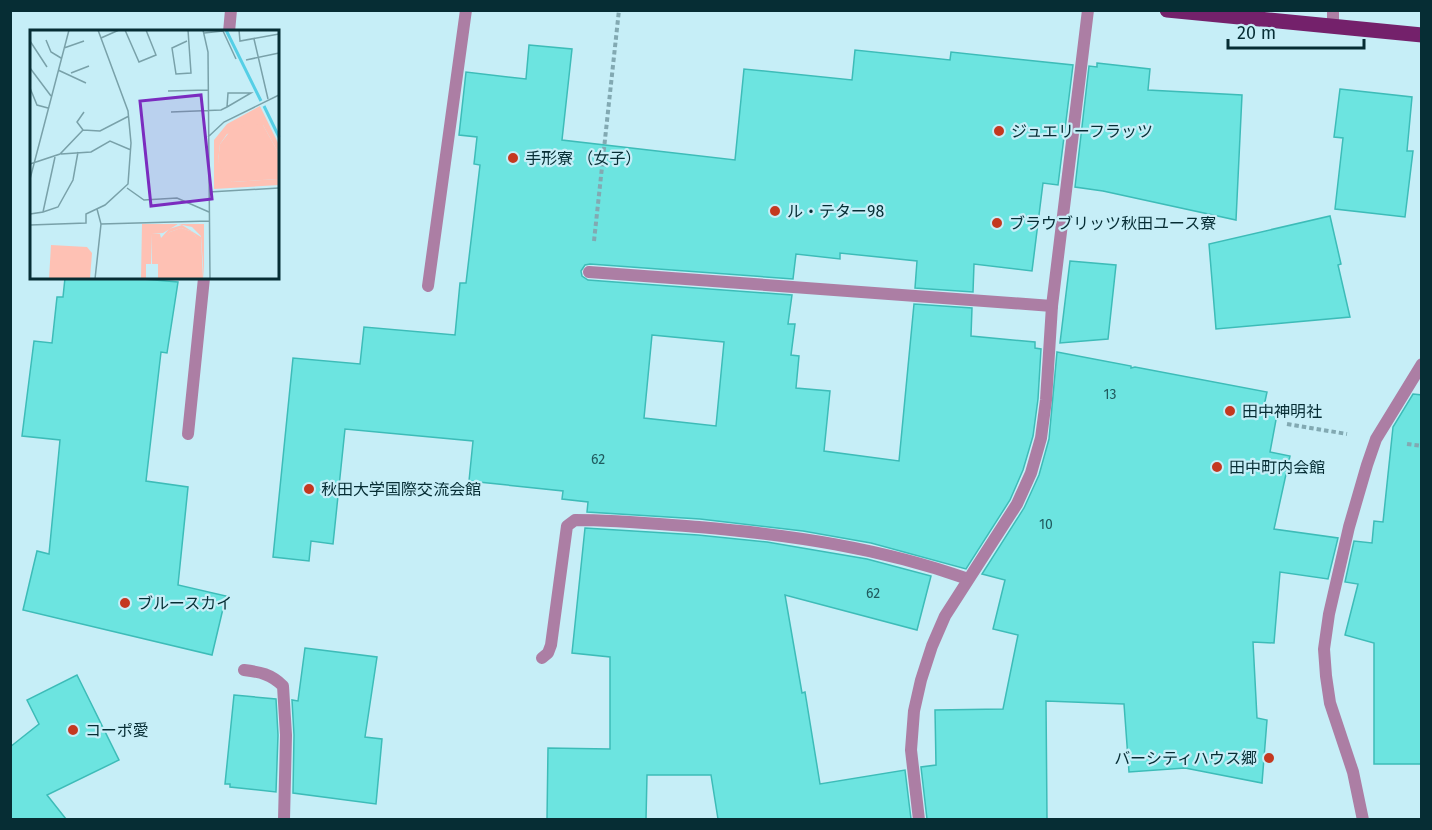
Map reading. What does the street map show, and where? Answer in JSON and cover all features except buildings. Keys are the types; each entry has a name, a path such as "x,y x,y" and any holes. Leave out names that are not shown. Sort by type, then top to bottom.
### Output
{"main road":[{"path":"1167,10 1422,35"}],"street":[{"path":"229,30 231,10"},
{"path":"428,286 466,10"},
{"path":"919,819 911,750 914,711 921,680 945,616 1017,504 1031,473 1042,428 1052,306 1088,10"},
{"path":"1333,10 1333,27"},
{"path":"591,272 1052,306"},
{"path":"188,434 204,279"},
{"path":"1363,819 1353,772 1330,703 1324,649 1329,614 1349,527 1376,440 1422,364"},
{"path":"542,658 548,653 551,645 567,526 575,520 767,533 828,542 929,565 968,579"},
{"path":"243,670 263,672 275,678 283,686 286,735 284,819"}],"path":[{"path":"591,272 619,10"},
{"path":"1287,424 1376,440"}],"place":[{"name":"ジュエリーフラッツ","path":"999,131"},
{"name":"手形寮 （女子）","path":"513,158"},
{"name":"ル・テター98","path":"775,211"},
{"name":"ブラウブリッツ秋田ユース寮","path":"997,223"},
{"name":"田中神明社","path":"1230,411"},
{"name":"田中町内会館","path":"1217,467"},
{"name":"秋田大学国際交流会館","path":"309,489"},
{"name":"ブルースカイ","path":"125,603"},
{"name":"コーポ愛","path":"73,730"},
{"name":"バーシティハウス郷","path":"1269,758"}]}
